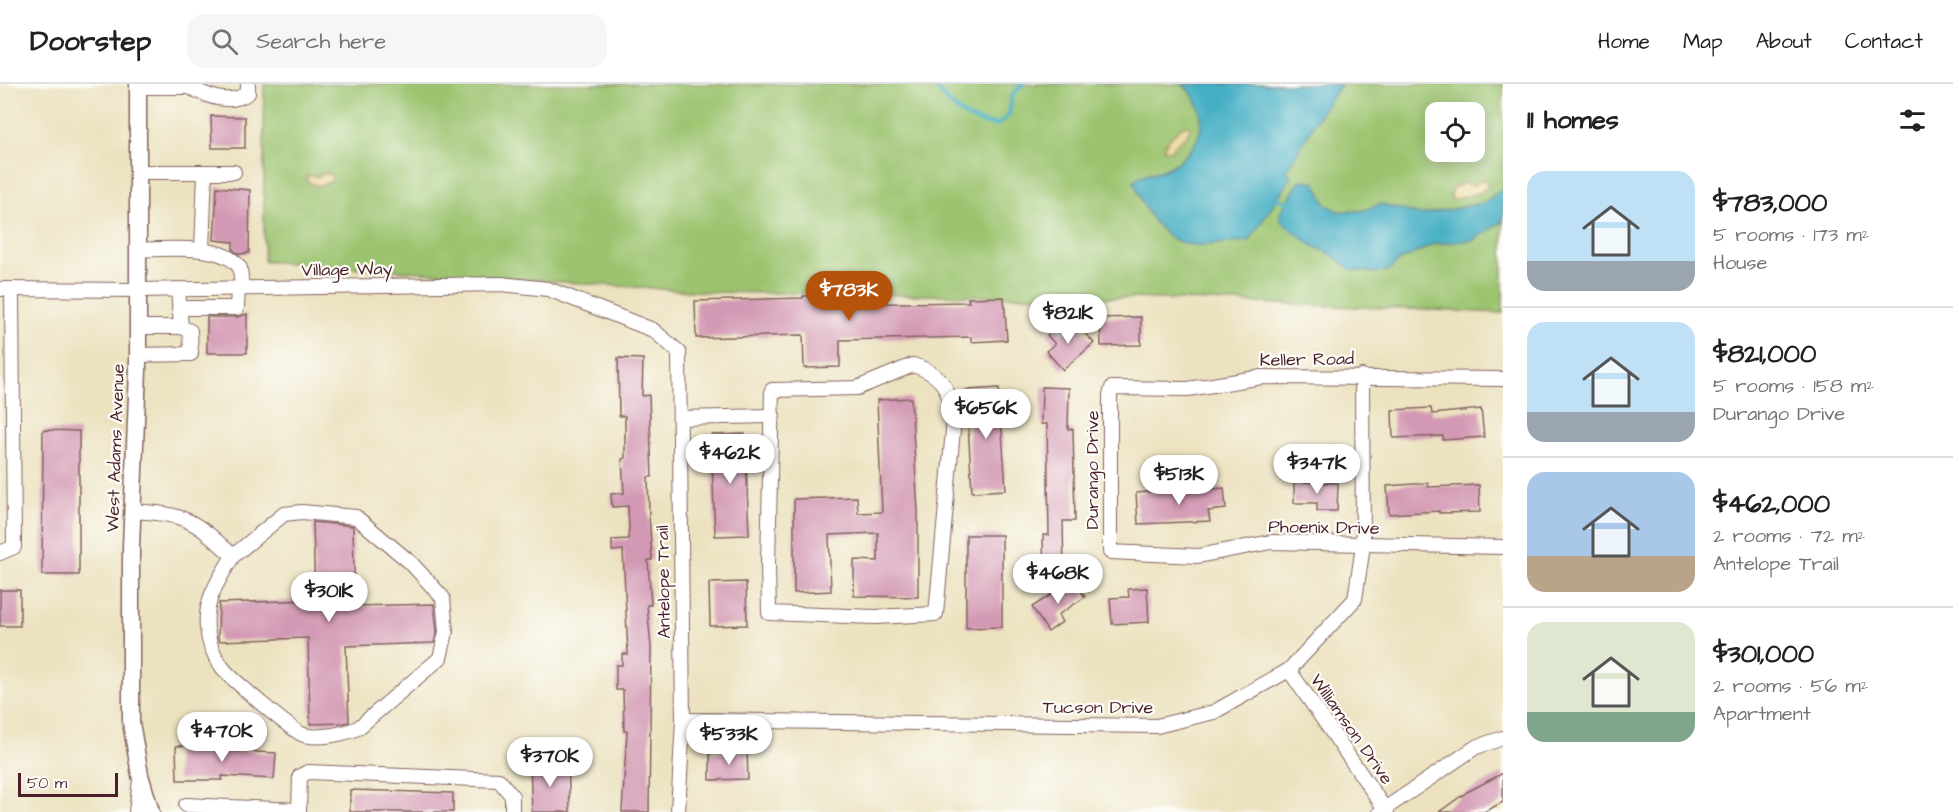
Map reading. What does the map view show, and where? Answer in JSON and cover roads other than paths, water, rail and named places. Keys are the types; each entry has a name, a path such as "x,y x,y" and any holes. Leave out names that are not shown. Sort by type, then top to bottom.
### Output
{"main road":[{"name":"West Adams Avenue","path":"138,86 137,355 132,511 131,722 140,775 151,812"}],"street":[{"path":"138,86 189,86 212,99 241,98 248,93 248,84"},
{"path":"137,172 234,172"},
{"path":"202,250 205,172"},
{"path":"137,250 202,250 237,263 240,288 237,308 179,308"},
{"name":"Village Way","path":"6,289 136,290 501,284 548,289 653,330 679,352"},
{"path":"0,553 14,547 7,500 6,289"},
{"path":"178,289 181,327"},
{"path":"137,327 181,327 190,332 191,354 137,355"},
{"name":"Antelope Trail","path":"678,812 682,720 679,352"},
{"path":"913,365 932,371 948,390 954,419 936,614 875,617 769,613 768,564 773,417 772,390 856,388 913,365"},
{"name":"Keller Road","path":"1112,388 1188,389 1262,377 1362,376 1503,379"},
{"name":"Tucson Drive","path":"682,720 1157,726 1214,712 1289,670 1355,599 1363,546 1362,376"},
{"name":"Durango Drive","path":"1110,552 1110,395 1112,388"},
{"path":"680,418 773,417"},
{"path":"132,511 185,518 200,526 233,556"},
{"path":"302,512 356,517 411,563 444,598 446,632 440,658 358,728 347,733 303,735 287,725 223,669 212,649 207,629 207,607 212,591 233,556 284,514 302,512"},
{"name":"Phoenix Drive","path":"1110,552 1198,556 1271,542 1363,546 1503,547"},
{"name":"Williamson Drive","path":"1289,670 1384,811"},
{"path":"1384,811 1476,747 1503,738"},
{"path":"186,805 299,811 300,776 308,772 499,780 512,796 512,812"},
{"path":"136,812 140,775"}],"water":[{"path":"1182,84 1341,84 1321,112 1287,170 1291,178 1249,241 1202,245 1177,241 1153,220 1142,201 1134,181 1143,175 1168,168 1180,160 1197,140 1201,118 1198,106"},
{"path":"1300,180 1315,182 1326,204 1337,211 1361,211 1381,204 1420,215 1483,203 1503,189 1503,221 1473,240 1434,244 1399,261 1388,271 1373,273 1351,270 1331,254 1313,246 1280,219 1280,213"}],"waterway":[{"path":"933,84 960,113 986,124 997,125 1009,115 1012,95 1023,84"},
{"path":"1276,194 1279,199 1292,205"}]}
